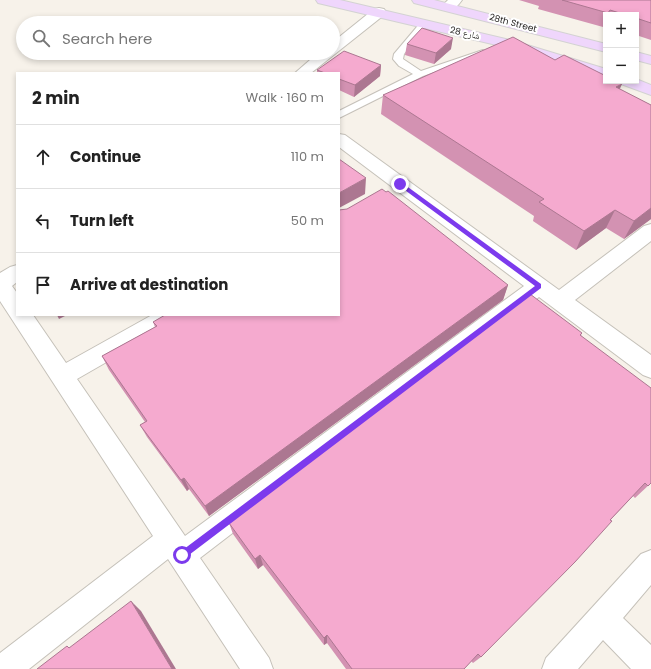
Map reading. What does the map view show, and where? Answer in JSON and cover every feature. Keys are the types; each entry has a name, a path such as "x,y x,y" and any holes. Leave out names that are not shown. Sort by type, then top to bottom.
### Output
{"main road":[{"name":"شارع 28","path":"323,0 510,44 603,73"},
{"name":"28th Street","path":"419,0 452,3 603,47"},
{"path":"639,57 651,60"},
{"path":"634,84 651,90"}],"street":[{"path":"340,43 379,12"},
{"path":"303,72 318,60"},
{"path":"340,140 393,188 539,286 651,368"},
{"path":"559,301 651,231"},
{"path":"16,273 0,284 16,308"},
{"path":"4,669 177,547 539,286"},
{"path":"22,316 258,669"},
{"path":"63,376 168,316"},
{"path":"557,669 651,564"},
{"path":"602,619 651,667"}],"lane":[{"path":"420,74 402,64 398,59 399,54 424,24"},
{"path":"340,114 420,74 510,44"}],"building":[{"path":"562,0 651,0 651,23 639,19 639,12 616,12 610,10 609,12"},
{"path":"422,28 453,38 436,53 407,44"},
{"path":"513,37 555,60 564,55 603,74 603,84 622,84 616,87 651,105 651,208 634,221 615,210 584,231 539,202 544,199 383,95"},
{"path":"344,51 381,65 355,85 340,79 340,72 322,72 317,70 331,60 340,60 340,54"},
{"path":"340,160 366,178 340,192"},
{"path":"382,189 386,192 388,191 508,285 205,506 184,478 181,480 140,425 147,421 102,356 157,326 153,322 163,316 340,316 340,210 347,209"},
{"path":"530,294 582,333 580,335 651,388 651,483 648,486 645,483 610,520 612,521 575,562 481,657 478,654 464,669 352,669 327,635 324,638 260,555 255,559 229,523"},
{"path":"131,601 172,669 37,669 67,646 69,648"}],"route":[{"path":"182,555 539,286 400,184"}]}
